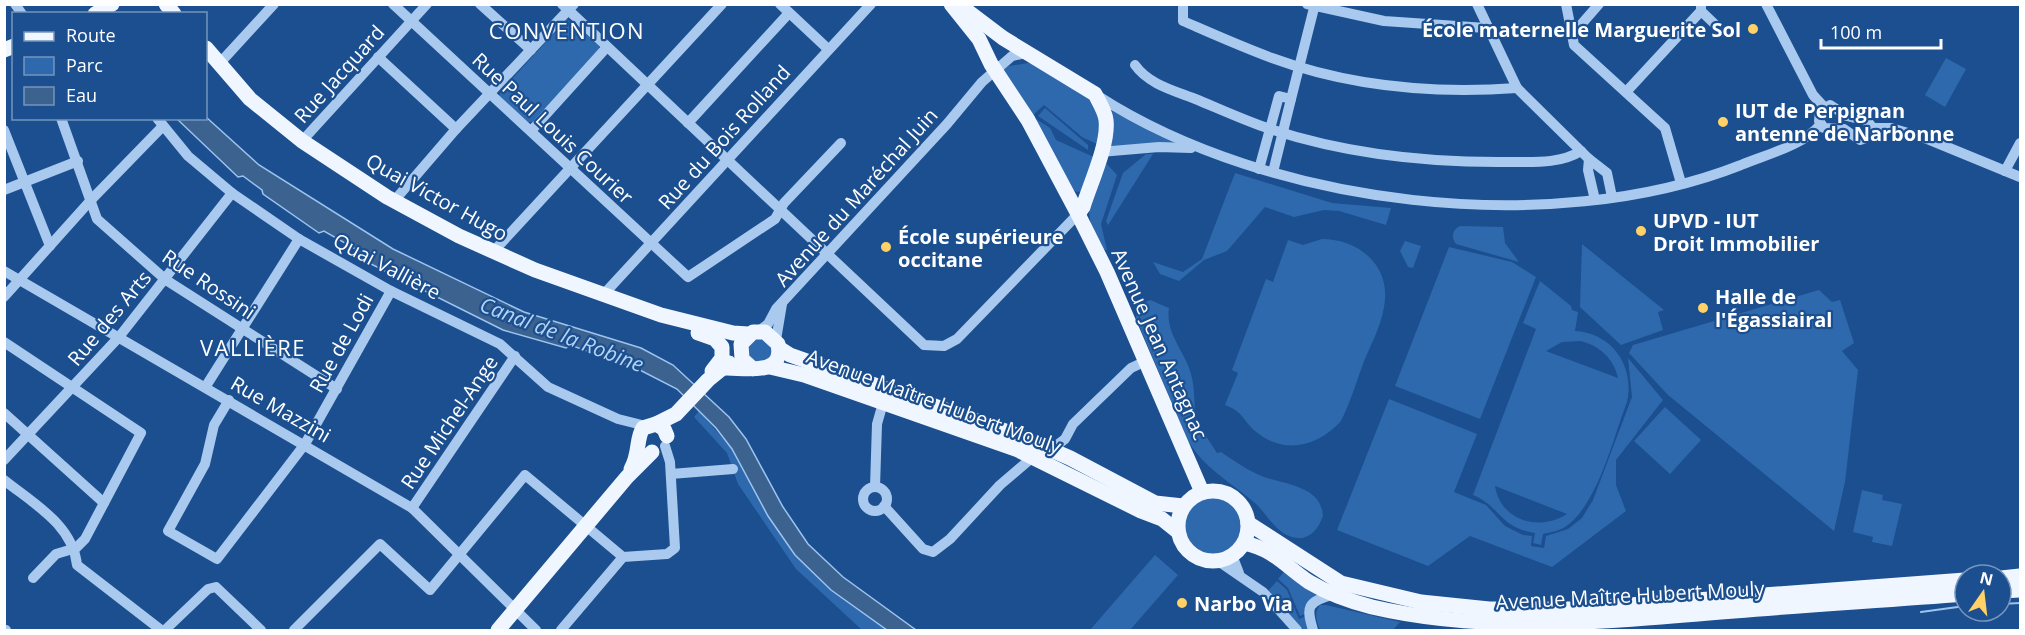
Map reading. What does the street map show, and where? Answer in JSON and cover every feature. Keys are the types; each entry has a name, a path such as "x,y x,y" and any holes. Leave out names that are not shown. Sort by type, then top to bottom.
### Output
{"main road":[{"path":"98,12 112,4"},
{"name":"Avenue Jean Antagnac","path":"951,4 980,40 994,70 1007,87 1078,214 1146,362 1202,492"},
{"path":"961,4 985,26 1095,94 1107,122 1089,189 1078,214"},
{"name":"Quai Victor Hugo","path":"207,49 250,99 302,141 394,201 492,253 604,294 685,320 733,333 754,333"},
{"path":"1067,194 1083,195 1089,189"},
{"path":"685,320 697,332 715,339 722,347 722,358 708,380"},
{"name":"Quai Victor Hugo","path":"685,320 730,339 740,351"},
{"path":"498,630 627,477 661,444 680,410 708,380 724,368 754,333 771,335 777,344 777,359 770,367 724,368"},
{"name":"Avenue Maître Hubert Mouly","path":"777,344 788,355 1052,449 1155,503 1183,506"},
{"path":"740,351 744,363 753,369"},
{"name":"Avenue Maître Hubert Mouly","path":"770,367 804,375 1024,453 1141,511 1162,519 1177,531"},
{"path":"627,477 645,431 680,410"},
{"path":"645,431 664,429 661,444"},
{"path":"645,431 645,449 661,444"},
{"path":"1202,492 1223,492 1233,496 1240,503 1248,523 1244,543 1225,558 1206,560 1192,555 1183,546 1177,531 1183,506 1202,492"},
{"name":"Avenue Maître Hubert Mouly","path":"1248,523 1280,542 1311,566 1341,583 1421,602 1489,609 1575,609 1953,581"},
{"name":"Avenue Maître Hubert Mouly","path":"1244,543 1266,549 1307,580 1332,595 1371,606 1438,619 1524,624 1649,618 1953,595"}],"street":[{"path":"219,64 274,4"},
{"name":"Rue Paul Louis Courier","path":"393,4 688,277 775,219 780,210"},
{"name":"Rue Jacquard","path":"302,141 427,4"},
{"path":"480,4 531,50"},
{"path":"492,253 722,4"},
{"path":"780,4 828,49"},
{"name":"Rue du Bois Rolland","path":"604,294 871,4"},
{"path":"1183,4 1183,21 1299,67 1409,90 1464,92 1517,88"},
{"path":"1477,4 1486,28 1517,88 1585,155 1607,173 1612,198"},
{"path":"1566,4 1574,45 1665,128 1681,183"},
{"path":"1572,35 1599,4"},
{"path":"1766,4 1813,95 1824,107 1837,107 1847,116 1868,121 1873,128"},
{"path":"1273,172 1312,5 1383,21 1486,28"},
{"path":"394,201 456,129 531,50 568,7 647,85 924,345 944,346 957,339 1078,214"},
{"path":"1626,92 1701,8 1724,32"},
{"path":"688,123 789,13"},
{"path":"531,132 607,47"},
{"name":"Avenue du Maréchal Juin","path":"754,333 765,328 776,309 956,115 994,70 1012,56 1026,53"},
{"path":"378,57 456,129"},
{"path":"1135,65 1142,74 1160,85 1271,129 1370,151 1441,160 1547,162 1585,155"},
{"name":"Avenue du Maréchal Juin","path":"956,115 987,86 999,83 1007,87"},
{"path":"1095,94 1183,140 1259,169 1352,192 1430,202 1534,206 1612,198 1709,176 1780,150 1805,138 1821,124"},
{"path":"1259,169 1279,96 1291,99"},
{"path":"1824,107 1818,117 1821,124 1829,129 1844,129 1860,140 1869,137 1873,128"},
{"name":"Rue Rossini","path":"62,120 97,219 165,280 336,388"},
{"path":"4,297 91,200 150,140 160,122"},
{"name":"Quai Vallière","path":"160,122 188,156 232,193 299,239 391,291 500,344 548,387 645,431"},
{"path":"1873,128 1891,128 1925,138 2020,177"},
{"path":"4,130 50,246"},
{"path":"780,210 841,143"},
{"path":"2006,171 2020,143"},
{"path":"1100,152 1181,146 1218,153"},
{"path":"1585,155 1595,200"},
{"path":"4,190 78,161"},
{"name":"Rue des Arts","path":"4,459 119,337 232,193"},
{"path":"1066,225 1067,194"},
{"path":"1066,225 1088,234"},
{"path":"206,386 299,239"},
{"name":"Rue Mazzini","path":"4,271 206,386 412,508 536,630"},
{"name":"Rue de Lodi","path":"229,400 214,425 205,464 168,531 217,559 305,444 391,291"},
{"path":"777,344 783,304"},
{"path":"4,342 141,433 85,539 76,548 56,554 33,578"},
{"name":"Rue Michel-Ange","path":"412,508 515,356"},
{"path":"1052,449 1065,439 1073,424 1131,368 1146,362"},
{"path":"875,487 877,424 884,403"},
{"path":"4,413 104,503"},
{"path":"1065,439 1070,458"},
{"path":"294,630 380,544 430,590 525,475 623,557 667,554 674,550 677,543 671,474 661,444"},
{"path":"884,506 923,549 933,552 950,539 962,524 1017,470 1024,453"},
{"path":"671,474 733,470"},
{"path":"4,480 65,529 76,548 77,565 163,630 208,589 216,587 261,630"},
{"path":"875,487 882,490 886,495 884,506 874,510 864,503 865,492 875,487"},
{"path":"561,630 623,557"},
{"path":"1225,558 1265,594 1297,630"},
{"path":"1313,630 1308,615 1311,604 1317,599 1332,595"}],"green space":[{"path":"566,20 571,21 599,46 599,49 532,122 528,122 499,96 501,91"},
{"path":"1946,58 1966,69 1945,107 1925,95"},
{"path":"1037,64 1093,98 1102,113 1099,145 1082,137 1044,105 1032,116 1000,71 1009,66"},
{"path":"1045,108 1088,145 1088,150 1038,116"},
{"path":"1107,109 1179,142 1104,150"},
{"path":"1036,119 1050,128 1056,140 1096,158 1083,191 1077,192 1069,188 1032,121"},
{"path":"1146,154 1153,154 1108,225 1106,221 1123,173"},
{"path":"1103,160 1117,175 1101,224 1107,250 1101,249 1089,214 1091,195"},
{"path":"1235,173 1332,203 1391,208 1386,225 1339,211 1324,210 1294,217 1265,207 1227,251 1204,260 1179,281 1160,274 1153,262 1183,272 1202,259"},
{"path":"1460,226 1503,227 1505,243 1519,262 1456,244 1453,234"},
{"path":"1322,239 1349,244 1370,258 1378,268 1383,280 1385,293 1383,314 1341,421 1333,429 1313,441 1291,445 1280,444 1259,434 1237,411 1225,405 1238,373 1232,370 1266,279 1273,282 1288,240 1303,245"},
{"path":"1405,241 1421,246 1413,268 1408,267 1400,251"},
{"path":"1582,244 1664,310 1658,312 1663,330 1621,345 1580,307"},
{"path":"1449,247 1512,262 1536,277 1480,419 1395,386"},
{"path":"1540,281 1571,306 1572,310 1578,312 1575,331 1600,338 1618,354 1624,364 1629,389 1627,402 1610,452 1587,503 1577,517 1565,527 1543,534 1541,545 1533,543 1535,533 1507,522 1489,505 1473,495 1536,329 1523,323","holes":["1580,341 1605,354 1618,378 1546,351 1562,342","1495,486 1567,514 1545,522 1523,520 1505,508"]},
{"path":"1819,290 1832,302 1840,300 1854,343 1842,351 1858,370 1845,482 1834,531 1668,395 1629,353 1633,345"},
{"path":"1150,300 1169,308 1170,326 1191,374 1196,418 1202,435 1206,436 1217,453 1221,452 1257,474 1298,487 1315,497 1323,516 1312,534 1303,538 1286,535 1255,503 1209,466 1187,439 1136,318 1138,306"},
{"path":"754,338 767,340 773,352 766,363 749,360 746,348"},
{"path":"1628,358 1663,400 1616,460 1616,485 1626,511 1552,567 1470,536 1428,566 1337,530 1389,399 1477,434 1454,492 1486,505 1505,526 1523,535 1532,536 1531,546 1544,548 1546,536 1568,529 1582,518 1593,500 1632,397"},
{"path":"1665,407 1701,440 1670,474 1634,441"},
{"path":"699,411 732,449 745,472 832,590 887,630 862,630 796,569 738,484 727,453 694,417"},
{"path":"1862,490 1883,495 1882,500 1902,504 1892,546 1872,542 1873,537 1853,532"},
{"path":"1213,498 1224,500 1233,506 1239,515 1241,526 1239,537 1233,546 1224,552 1213,554 1202,552 1193,546 1187,537 1185,526 1187,515 1193,506 1202,500"},
{"path":"1155,555 1178,575 1130,630 1090,630"},
{"path":"1285,571 1319,593 1305,614 1300,616 1288,588 1278,579"},
{"path":"1277,581 1287,590 1299,619 1306,616 1309,630 1302,630 1268,591"},
{"path":"1320,605 1400,622 1393,630 1320,630 1316,614"}],"water":[{"name":"Canal de la Robine","path":"207,118 259,165 393,249 524,312 641,348 673,365 729,417 746,439 783,507 808,544 843,577 916,630 887,630 831,590 795,555 768,516 732,449 716,428 677,389 634,367 570,345 566,348 503,330 367,262 366,255 324,231 319,233 263,194 262,190 243,176 238,177 178,120 207,120"}],"waterway":[{"path":"2013,603 2020,603"},
{"path":"1921,612 1953,608"}],"place":[{"name":"École maternelle Marguerite Sol","path":"1753,29"},
{"name":"IUT de Perpignan antenne de Narbonne","path":"1723,122"},
{"name":"UPVD - IUT Droit Immobilier","path":"1641,231"},
{"name":"École supérieure occitane","path":"886,247"},
{"name":"Halle de l'Égassiairal","path":"1703,308"},
{"name":"Narbo Via","path":"1182,603"}],"district":[{"name":"CONVENTION","path":"567,30"},
{"name":"VALLIÈRE","path":"253,347"}]}
